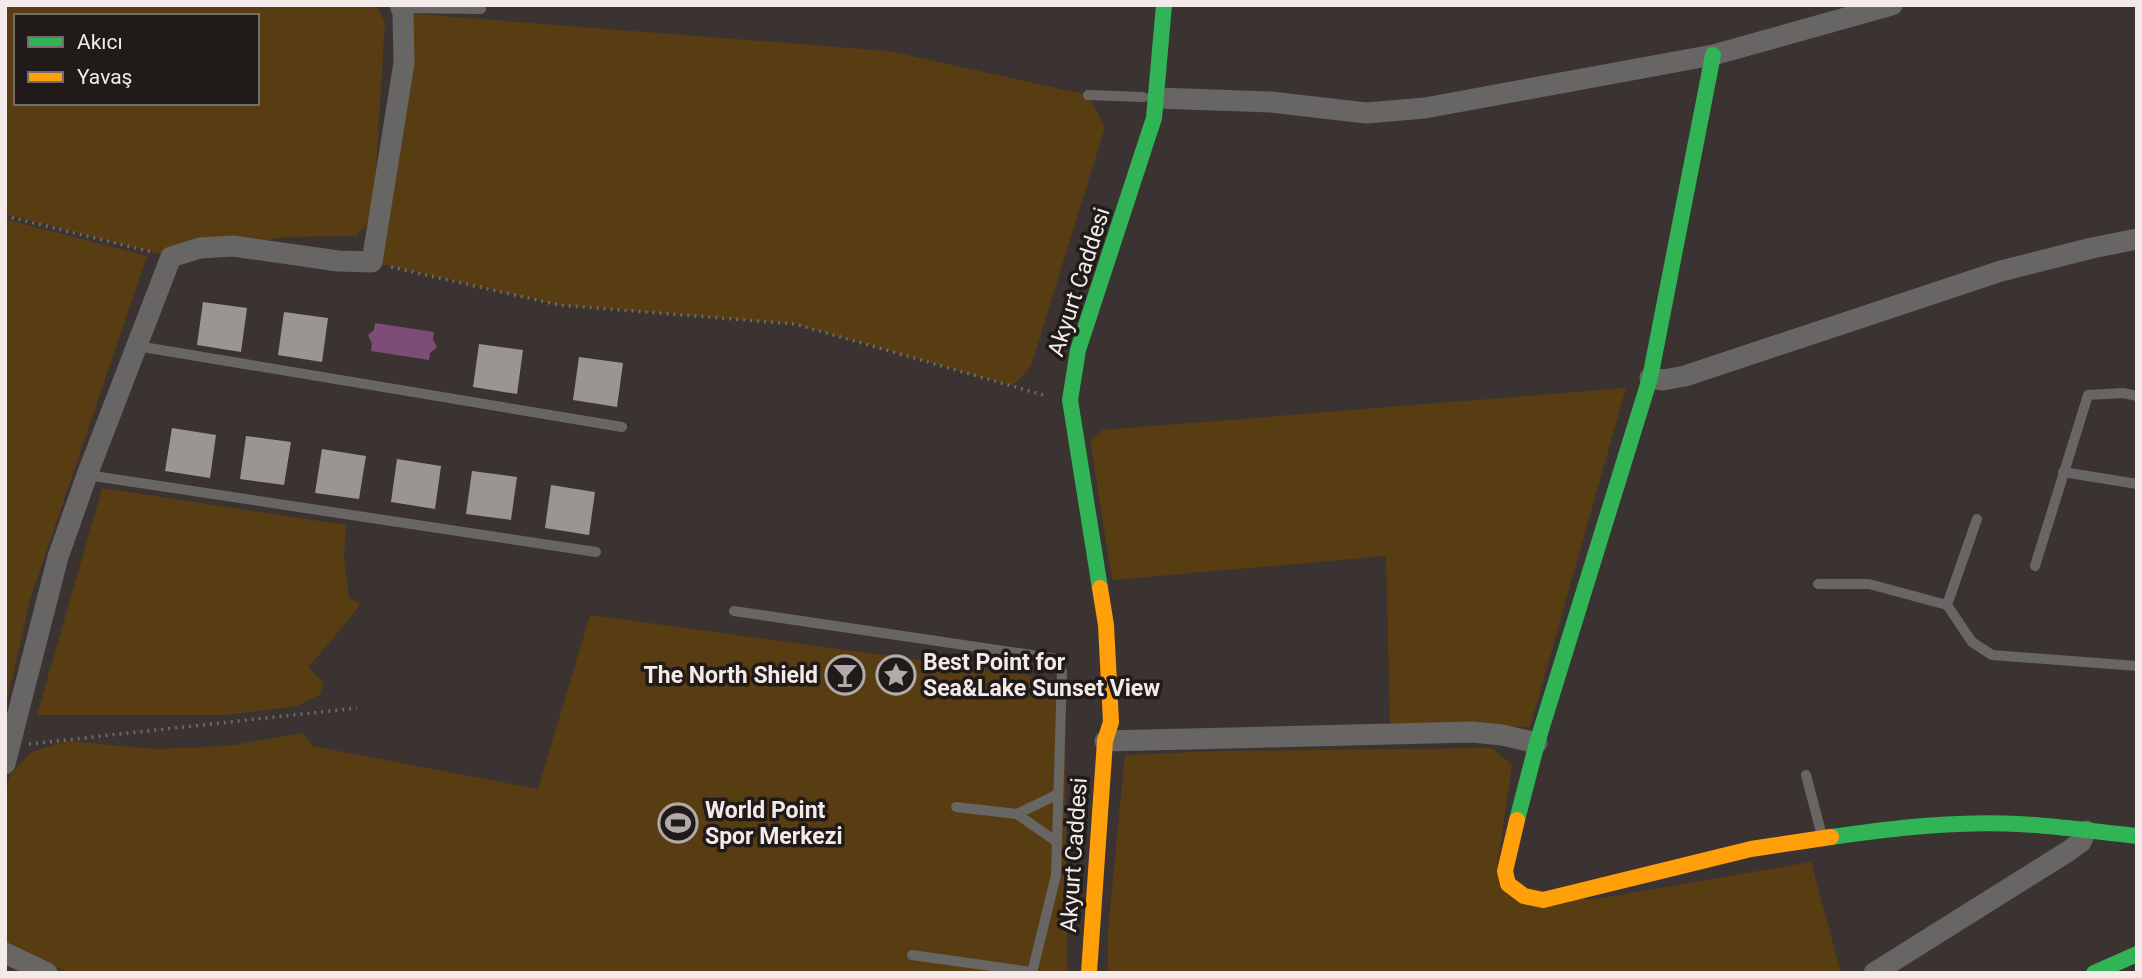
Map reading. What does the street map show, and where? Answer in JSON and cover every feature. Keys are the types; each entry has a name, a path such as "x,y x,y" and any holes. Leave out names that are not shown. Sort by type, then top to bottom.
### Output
{"street":[{"name":"Akyurt Caddesi","path":"1090,973 1105,741 1111,722 1106,625 1070,400 1078,350 1149,140 1150,5"},
{"name":"Akyurt Caddesi","path":"1105,741 1098,727 1083,551 1068,471 1059,399 1060,377 1074,320 1150,97 1164,5"},
{"path":"1150,97 1271,102 1366,113 1425,108 1713,55 1892,5"},
{"path":"8,755 58,557 171,257 200,248 233,246 338,261 372,262 404,63 401,7"},
{"path":"1713,55 1650,378 1537,743 1505,871 1508,884 1524,896 1543,900 1751,849 1894,828 1959,824 2032,825 2137,836"},
{"path":"1650,378 1663,380 1685,376 2001,271 2137,239"},
{"path":"1105,741 1472,732 1502,734 1537,743"},
{"path":"1874,973 2067,852 2081,842 2086,831"},
{"path":"5,953 47,973"},
{"path":"2094,973 2137,954"}],"lane":[{"path":"401,7 481,9"},
{"path":"1088,94 1150,97"},
{"path":"137,346 622,427"},
{"path":"2035,566 2088,395 2123,393 2137,396"},
{"path":"2063,472 2137,484"},
{"path":"87,475 596,552"},
{"path":"1947,605 1976,519"},
{"path":"1818,584 1869,584 1947,605 1972,642 1992,655 2137,666"},
{"path":"734,611 1052,658 1062,672 1056,875 1032,973 912,955"},
{"path":"1806,775 1823,839"},
{"path":"1017,814 1058,793"},
{"path":"956,807 1017,814 1057,842"}],"path":[{"path":"5,216 171,257"},
{"path":"372,262 559,305 795,324 1059,399"},
{"path":"8,755 358,708"}],"shaded area":[{"path":"5,5 376,5 385,22 373,218 356,236 284,237 171,257 5,214"},
{"path":"403,13 889,51 1088,95 1105,127 1031,366 1013,386 795,324 559,305 372,262"},
{"path":"5,219 147,256 30,600 5,710"},
{"path":"375,323 434,332 433,340 437,347 430,353 429,360 371,351 372,344 368,335 374,330"},
{"path":"1626,388 1530,727 1390,723 1386,556 1112,580 1090,440 1103,430"},
{"path":"102,488 346,525 344,559 349,598 359,603 358,608 309,667 323,683 321,694 297,706 228,715 37,715"},
{"name":"World Point Spor Merkezi","path":"590,615 1065,680 1067,973 70,973 5,944 5,795 10,774 32,752 66,741 156,749 228,746 303,733 312,746 538,789"},
{"path":"1492,748 1512,765 1497,869 1499,882 1590,900 1811,862 1841,973 1108,973 1108,929 1125,755 1219,751"}],"building":[{"path":"203,302 247,308 241,352 197,345"},
{"path":"284,312 328,318 322,362 278,355"},
{"path":"479,344 523,350 517,394 473,387"},
{"path":"579,357 623,363 617,407 573,400"},
{"path":"172,428 216,435 210,478 165,471"},
{"path":"246,436 291,442 284,485 240,479"},
{"path":"322,449 366,456 359,499 315,493"},
{"path":"397,459 441,466 435,509 391,502"},
{"path":"472,471 517,477 511,520 466,514"},
{"path":"551,485 595,492 589,535 545,528"}],"traffic: fast":[{"path":"1100,588 1070,400 1078,350 1154,118 1164,5"},
{"path":"1517,820 1537,743 1650,378 1713,55"},
{"path":"1831,837 1925,826 1995,823 2137,836"},
{"path":"2094,973 2137,954"}],"traffic: slow":[{"path":"1089,973 1105,741 1111,722 1106,625 1100,588"},
{"path":"1517,820 1505,871 1508,884 1524,896 1543,900 1751,849 1831,837"}],"place":[{"name":"The North Shield","path":"845,675"},
{"name":"Best Point for Sea&Lake Sunset View","path":"896,675"},
{"name":"World Point Spor Merkezi","path":"678,823"}]}
